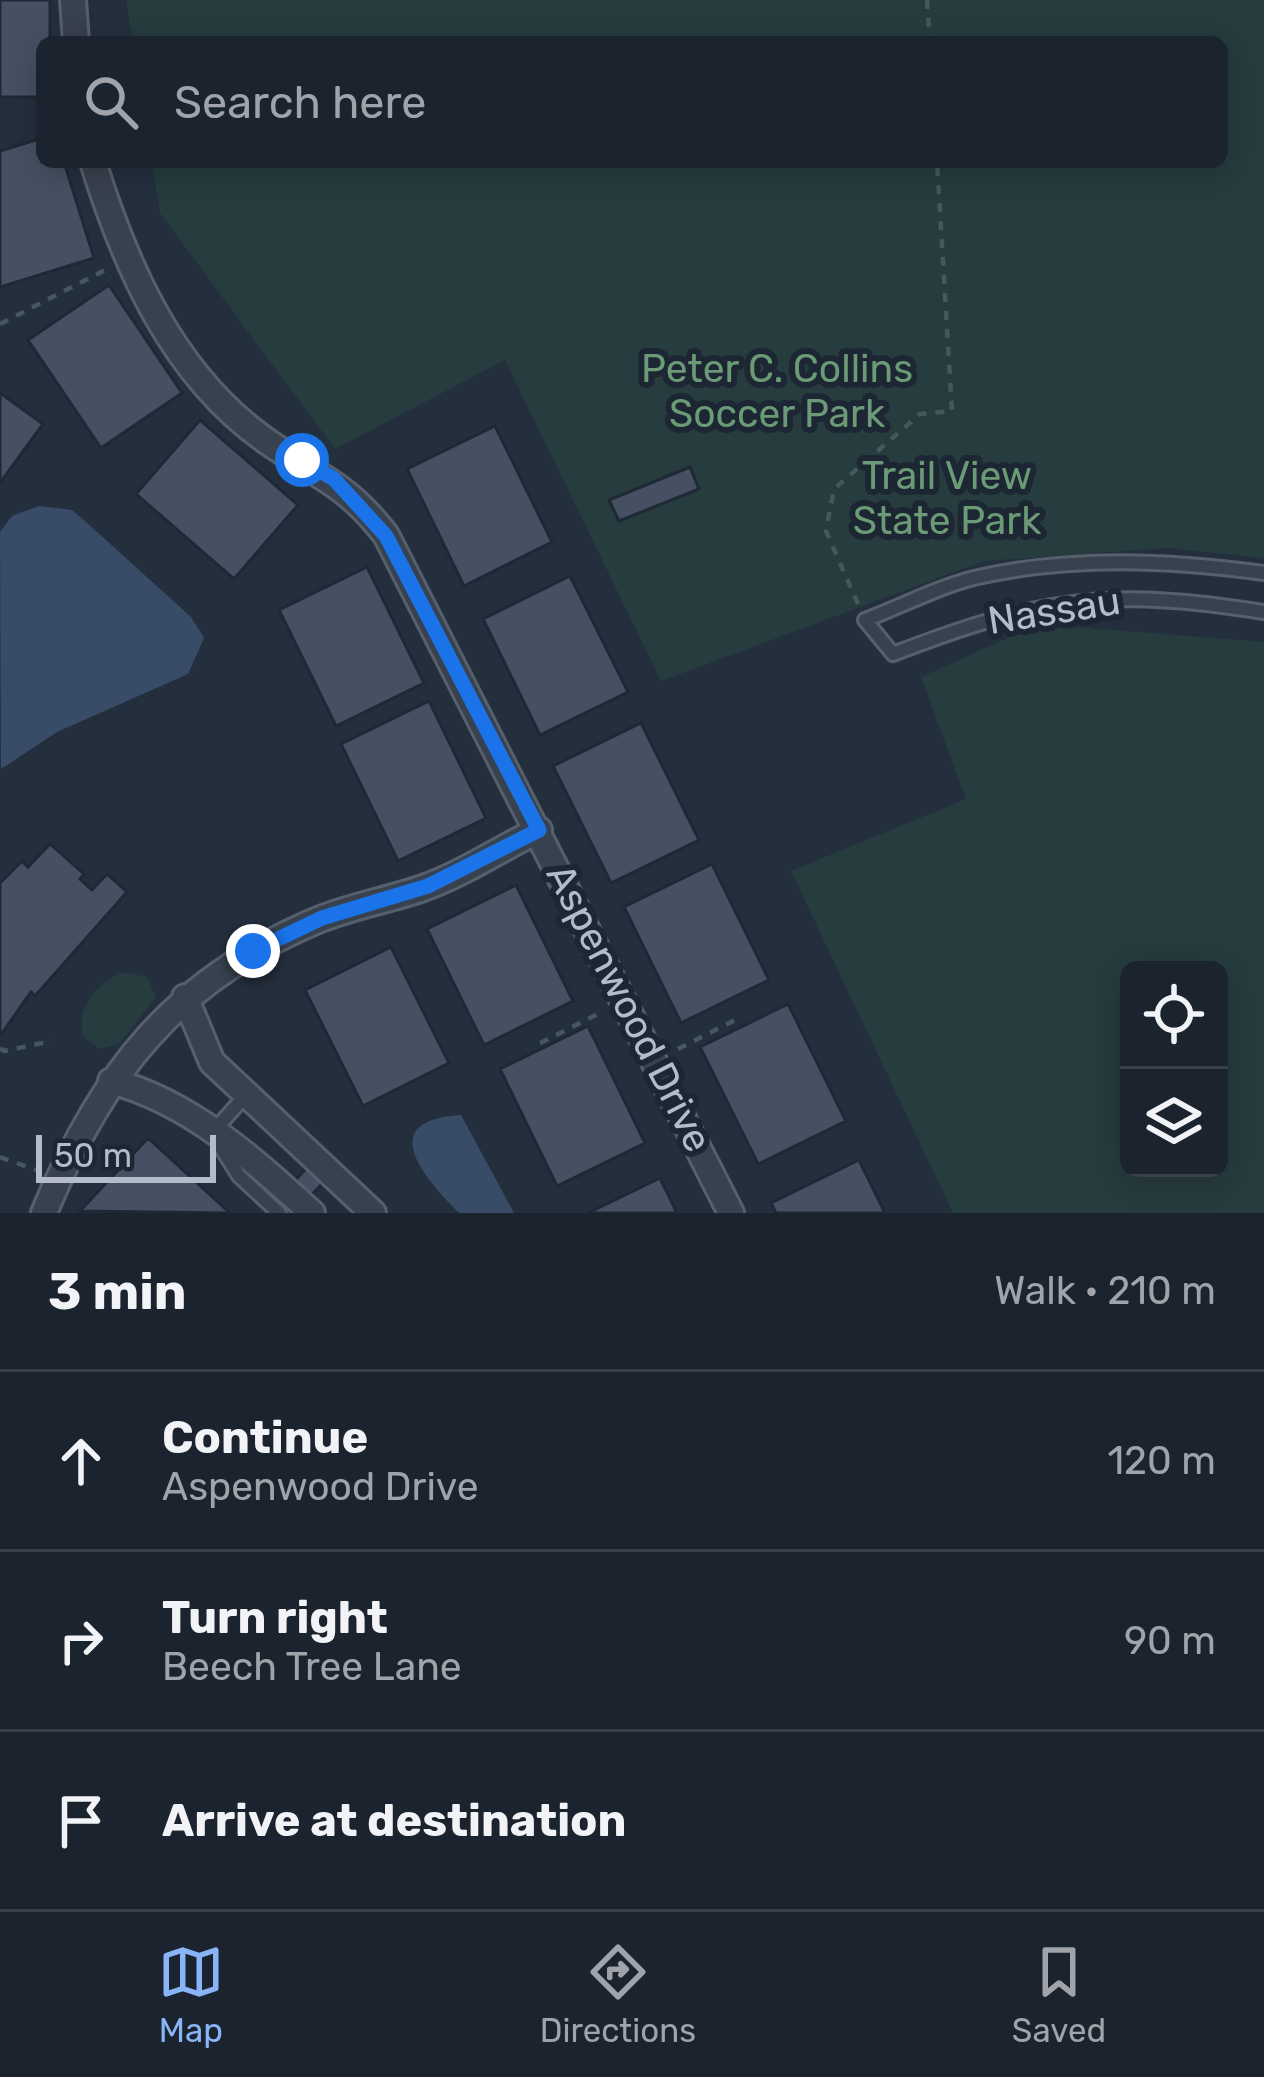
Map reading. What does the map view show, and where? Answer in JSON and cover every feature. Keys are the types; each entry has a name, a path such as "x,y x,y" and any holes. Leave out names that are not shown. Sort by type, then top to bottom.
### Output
{"street":[{"path":"74,0 76,36"},
{"name":"Aspenwood Drive","path":"95,168 134,279 198,372 266,440 334,479 386,536 731,1213"},
{"path":"44,1213 79,1133 111,1081 185,997 296,931 428,886 539,830"},
{"path":"185,997 212,1062 372,1213"},
{"path":"111,1081 173,1101 252,1158 312,1213"}],"lane":[{"path":"865,620 975,578 1033,569 1144,560 1264,573"},
{"name":"Nassau","path":"865,620 893,654 983,619 1064,601 1154,598 1264,612"},
{"path":"246,1096 212,1133 239,1177 279,1213"}],"path":[{"path":"927,0 930,36"},
{"path":"865,620 826,531 834,489 920,415 952,411 937,168"},
{"path":"0,324 108,269"},
{"path":"540,1043 600,1013"},
{"path":"678,1048 739,1018"},
{"path":"0,1048 4,1052 52,1041"},
{"path":"0,1156 41,1172"}],"green space":[{"name":"Peter C. Collins Soccer Park","path":"126,0 1264,0 1264,558 1167,548 984,561 661,681 505,360 335,449 160,213 153,168 1228,168 1228,36 132,36"},
{"path":"1039,624 1264,642 1264,1213 953,1213 791,871 966,799 921,677"},
{"path":"124,972 147,977 156,997 119,1044 100,1049 84,1037 85,1006 105,982"}],"water":[{"path":"39,506 72,510 191,617 204,638 188,674 57,732 1,769 0,532 12,516"},
{"path":"461,1115 514,1213 459,1213 421,1168 413,1139 419,1128 434,1119"}],"building":[{"path":"0,0 50,0 50,36 36,36 36,97 0,97"},
{"path":"36,140 36,168 66,168 94,258 0,287 0,151"},
{"path":"109,285 182,393 101,448 28,340"},
{"path":"0,393 43,424 0,483"},
{"path":"200,420 298,505 234,579 136,494"},
{"path":"495,426 552,542 464,586 407,469"},
{"path":"690,467 699,489 619,521 609,500"},
{"path":"367,567 424,683 336,726 279,610"},
{"path":"570,576 628,692 540,735 483,619"},
{"path":"429,701 486,818 398,861 341,744"},
{"path":"641,723 699,840 611,883 553,766"},
{"path":"50,844 84,874 80,879 92,890 107,874 127,892 35,996 31,992 0,1036 0,883 22,861 28,867"},
{"path":"712,864 769,980 681,1023 624,907"},
{"path":"516,885 573,1001 484,1045 427,929"},
{"path":"391,947 449,1063 363,1106 305,990"},
{"path":"788,1004 846,1121 758,1164 700,1047"},
{"path":"588,1026 645,1143 557,1186 500,1069"},
{"path":"148,1138 230,1213 80,1211"},
{"path":"324,1150 340,1165 301,1206 285,1191"},
{"path":"859,1160 885,1213 776,1213 771,1203"},
{"path":"660,1178 677,1213 588,1213"}],"route":[{"path":"253,951 322,918 428,886 539,830 386,536 334,479 302,460"}],"park label":[{"name":"Trail View State Park","path":"947,498"}]}
